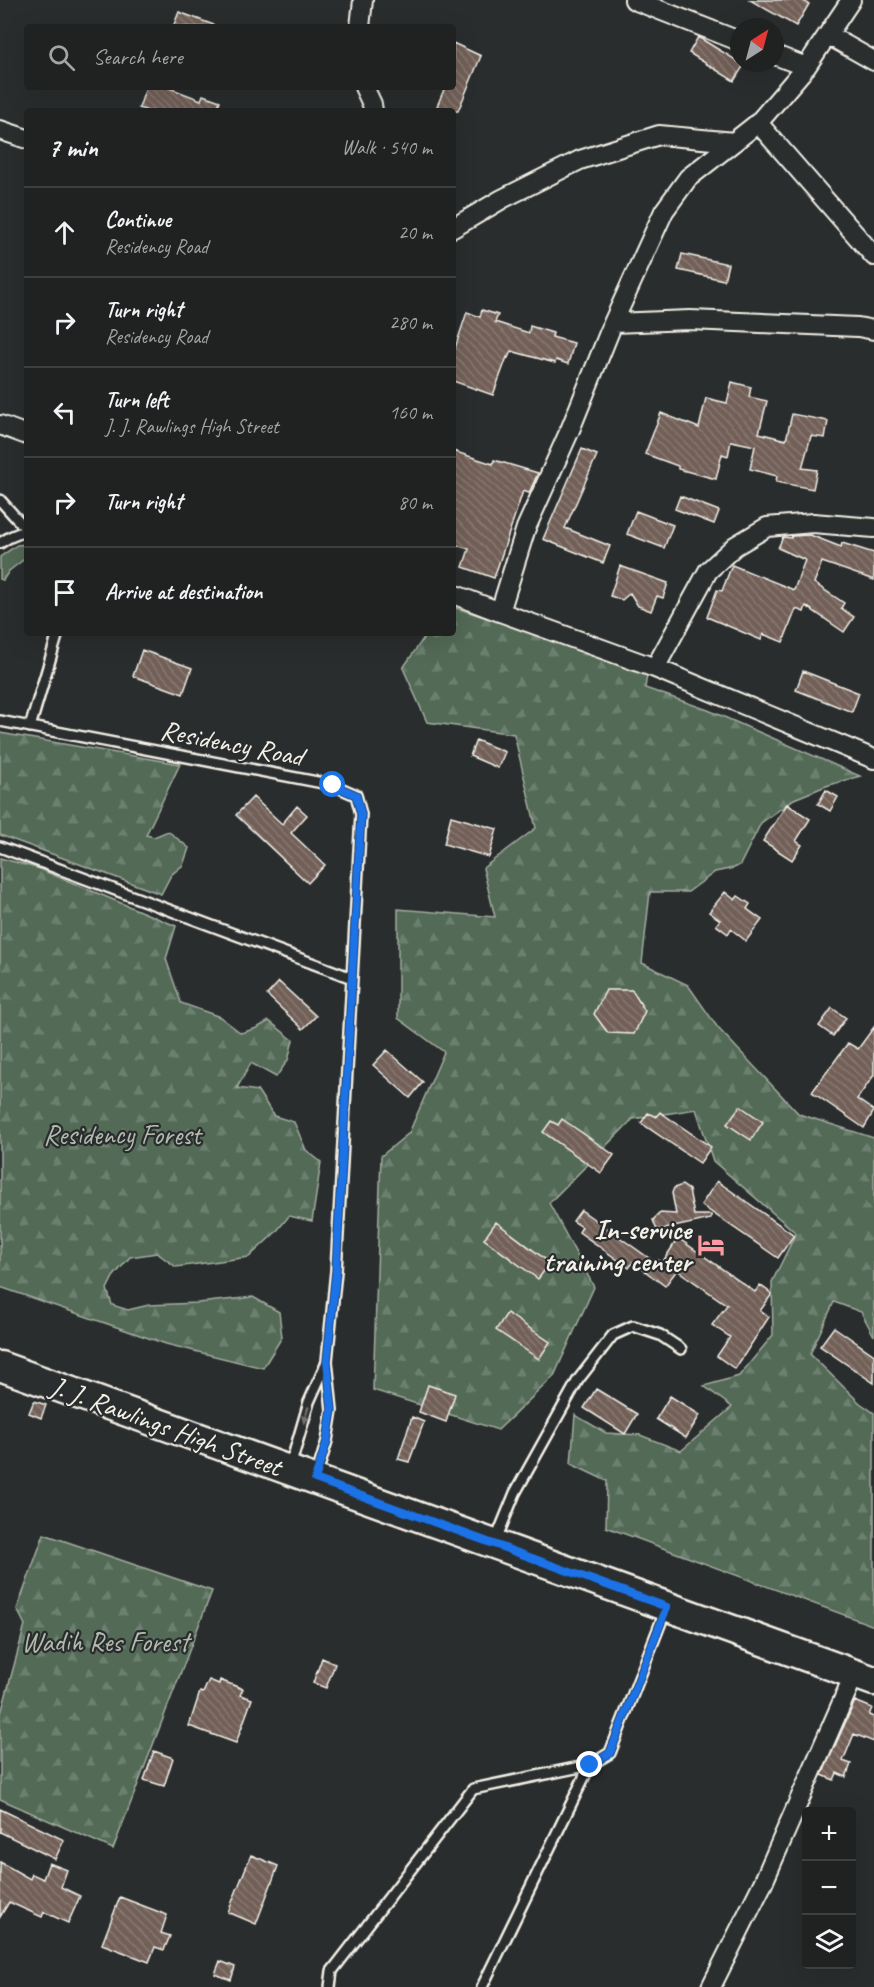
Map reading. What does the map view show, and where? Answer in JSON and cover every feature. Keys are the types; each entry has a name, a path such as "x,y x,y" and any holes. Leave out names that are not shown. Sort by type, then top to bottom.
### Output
{"main road":[{"name":"J. J. Rawlings High Street","path":"0,1366 864,1678"}],"street":[{"path":"360,24 363,0"},
{"path":"634,0 730,37"},
{"path":"500,612 526,528 664,211 688,178 758,123 806,67 851,0"},
{"path":"828,35 874,61"},
{"path":"784,58 806,67"},
{"path":"365,90 373,108"},
{"path":"758,123 874,256"},
{"path":"0,130 24,138"},
{"path":"456,226 502,199 580,160 659,135 734,142"},
{"path":"613,324 690,320 858,327 874,330"},
{"path":"0,425 24,434"},
{"path":"655,668 708,571 735,546 767,527 813,523 874,528"},
{"path":"456,595 655,668 874,759"},
{"path":"711,1987 864,1678"}],"lane":[{"path":"0,500 3,507 24,527"},
{"path":"0,543 24,531"},
{"path":"30,727 57,636"},
{"name":"Residency Road","path":"0,721 333,785 356,795 361,814 336,1271 327,1361 332,1410 327,1441 302,1474"},
{"path":"0,847 352,978"},
{"path":"494,1545 515,1493 578,1380 613,1335 633,1326 660,1335 681,1349"},
{"name":"Residency Road","path":"302,1474 309,1402 327,1361"},
{"path":"330,1987 332,1971 473,1789 590,1765 610,1753 667,1607"},
{"path":"482,1987 590,1765"}],"green space":[{"path":"24,544 24,559 9,571 3,580 0,579 0,557 17,545"},
{"path":"456,608 589,651 647,675 645,688 708,710 860,776 794,799 761,823 740,865 715,872 688,892 650,892 642,963 688,985 718,1028 799,1114 874,1138 874,1336 861,1312 834,1302 810,1354 860,1403 874,1413 874,1626 606,1527 607,1481 571,1464 575,1415 606,1433 640,1435 681,1451 732,1407 704,1386 739,1376 773,1335 772,1282 796,1233 713,1161 696,1109 633,1119 549,1203 594,1287 554,1376 498,1430 373,1390 381,1156 409,1133 444,1052 398,1018 398,909 495,917 483,868 536,828 514,734 427,722 403,668 425,636 456,636"},
{"path":"0,733 180,764 146,835 154,837 168,831 189,848 183,865 171,875 161,894 0,835"},
{"name":"Residency Forest","path":"0,858 37,868 176,926 166,959 181,1003 220,1017 241,1033 269,1021 293,1040 288,1060 276,1077 251,1063 237,1088 258,1091 274,1116 294,1122 306,1150 321,1162 312,1221 289,1216 276,1232 249,1257 176,1267 157,1253 130,1257 113,1277 107,1289 112,1305 128,1310 149,1305 253,1297 279,1312 282,1337 263,1368 166,1344 0,1287"},
{"name":"Wadih Res Forest","path":"44,1534 212,1591 113,1849 0,1799 0,1717 25,1625 17,1609"}],"building":[{"path":"750,0 802,0 809,4 796,26"},
{"path":"179,12 211,24 174,24"},
{"path":"698,37 730,56 730,72 740,72 734,81 689,53"},
{"path":"456,44 481,56 458,111 456,108 436,108 444,90 456,90"},
{"path":"145,90 175,90 201,100 203,95 220,101 218,106 222,108 139,108"},
{"path":"682,254 728,264 724,280 678,270"},
{"path":"482,310 498,315 495,322 529,333 530,326 553,333 552,337 574,343 568,364 556,360 555,363 511,351 493,395 456,382 456,345 467,312 480,317"},
{"path":"732,382 751,387 749,397 767,401 759,433 786,440 792,414 828,421 825,438 811,436 802,468 817,470 813,489 776,482 777,476 750,469 755,446 731,441 728,456 722,454 716,479 678,469 678,466 645,454 661,413 699,428 706,398 727,403"},
{"path":"582,449 597,455 565,528 610,546 603,563 543,539"},
{"path":"456,452 493,464 494,460 538,473 529,493 523,491 494,578 463,567 469,549 456,545"},
{"path":"680,496 719,511 714,524 675,509"},
{"path":"636,511 673,525 664,548 627,534"},
{"path":"810,535 841,547 842,543 874,553 874,580 822,562 814,583 844,603 841,608 854,617 844,632 806,606 804,612 796,609 783,642 763,634 761,640 707,617 717,590 722,591 732,565 794,590 805,560 778,548 783,537"},
{"path":"620,566 668,583 663,598 657,596 651,611 638,606 630,593 622,600 610,596"},
{"path":"142,650 192,668 183,694 133,676"},
{"path":"803,671 859,693 852,712 796,690"},
{"path":"476,740 505,752 498,768 470,756"},
{"path":"826,790 838,797 830,811 818,804"},
{"path":"253,797 282,824 297,806 307,815 291,833 325,865 308,883 236,815"},
{"path":"787,804 810,819 796,841 802,845 792,860 763,841"},
{"path":"451,816 497,829 489,857 444,844"},
{"path":"725,892 735,900 738,896 750,904 747,909 762,920 746,941 731,929 728,934 716,925 720,920 709,912"},
{"path":"279,982 316,1016 303,1029 267,995"},
{"path":"606,990 632,990 645,1011 634,1034 608,1033 594,1014"},
{"path":"832,1008 846,1018 833,1036 819,1026"},
{"path":"874,1027 874,1075 857,1099 874,1111 864,1128 812,1092 848,1043 858,1049"},
{"path":"387,1050 423,1082 410,1098 373,1065"},
{"path":"740,1106 763,1122 751,1140 727,1124"},
{"path":"660,1112 711,1147 700,1163 641,1123 648,1113 656,1117"},
{"path":"562,1119 614,1155 601,1173 543,1132 551,1121 558,1125"},
{"path":"717,1181 794,1235 778,1258 701,1205"},
{"path":"682,1185 689,1190 694,1215 711,1215 711,1219 660,1230 656,1228 653,1220 660,1213 676,1214 672,1193 674,1188"},
{"path":"581,1210 656,1263 658,1260 662,1263 678,1238 755,1292 760,1285 772,1294 760,1311 769,1317 735,1369 717,1356 730,1337 712,1325 727,1305 677,1270 665,1286 633,1262 629,1268 579,1232 582,1227 573,1221"},
{"path":"496,1222 550,1263 538,1279 484,1239"},
{"path":"507,1313 550,1342 539,1359 496,1330"},
{"path":"834,1327 874,1355 874,1383 820,1346"},
{"path":"428,1385 455,1394 446,1422 419,1412"},
{"path":"596,1389 637,1414 625,1434 584,1408"},
{"path":"670,1396 700,1415 686,1438 656,1419"},
{"path":"34,1401 46,1405 41,1418 29,1413"},
{"path":"412,1417 424,1422 409,1462 398,1459"},
{"path":"322,1658 335,1664 326,1688 313,1683"},
{"path":"209,1680 219,1684 220,1680 243,1689 240,1695 252,1699 236,1743 189,1726 200,1692 203,1693"},
{"path":"855,1701 872,1708 869,1715 874,1717 874,1742 854,1734 843,1761 851,1764 846,1777 837,1773 834,1780 822,1775"},
{"path":"154,1751 173,1758 164,1786 144,1780"},
{"path":"0,1809 64,1840 55,1859 0,1832"},
{"path":"251,1855 278,1866 256,1924 228,1912"},
{"path":"0,1862 30,1879 32,1874 43,1879 49,1863 67,1870 61,1887 80,1896 68,1923 44,1912 42,1917 9,1902 0,1917"},
{"path":"120,1897 167,1915 161,1933 170,1936 164,1950 155,1947 149,1962 102,1944"},
{"path":"220,1961 235,1967 231,1980 215,1974"}],"place":[{"name":"In-service training center","path":"711,1245"}],"route":[{"path":"333,785 356,795 361,814 336,1271 327,1361 332,1410 327,1441 315,1479 667,1607 610,1753 590,1765"}]}
